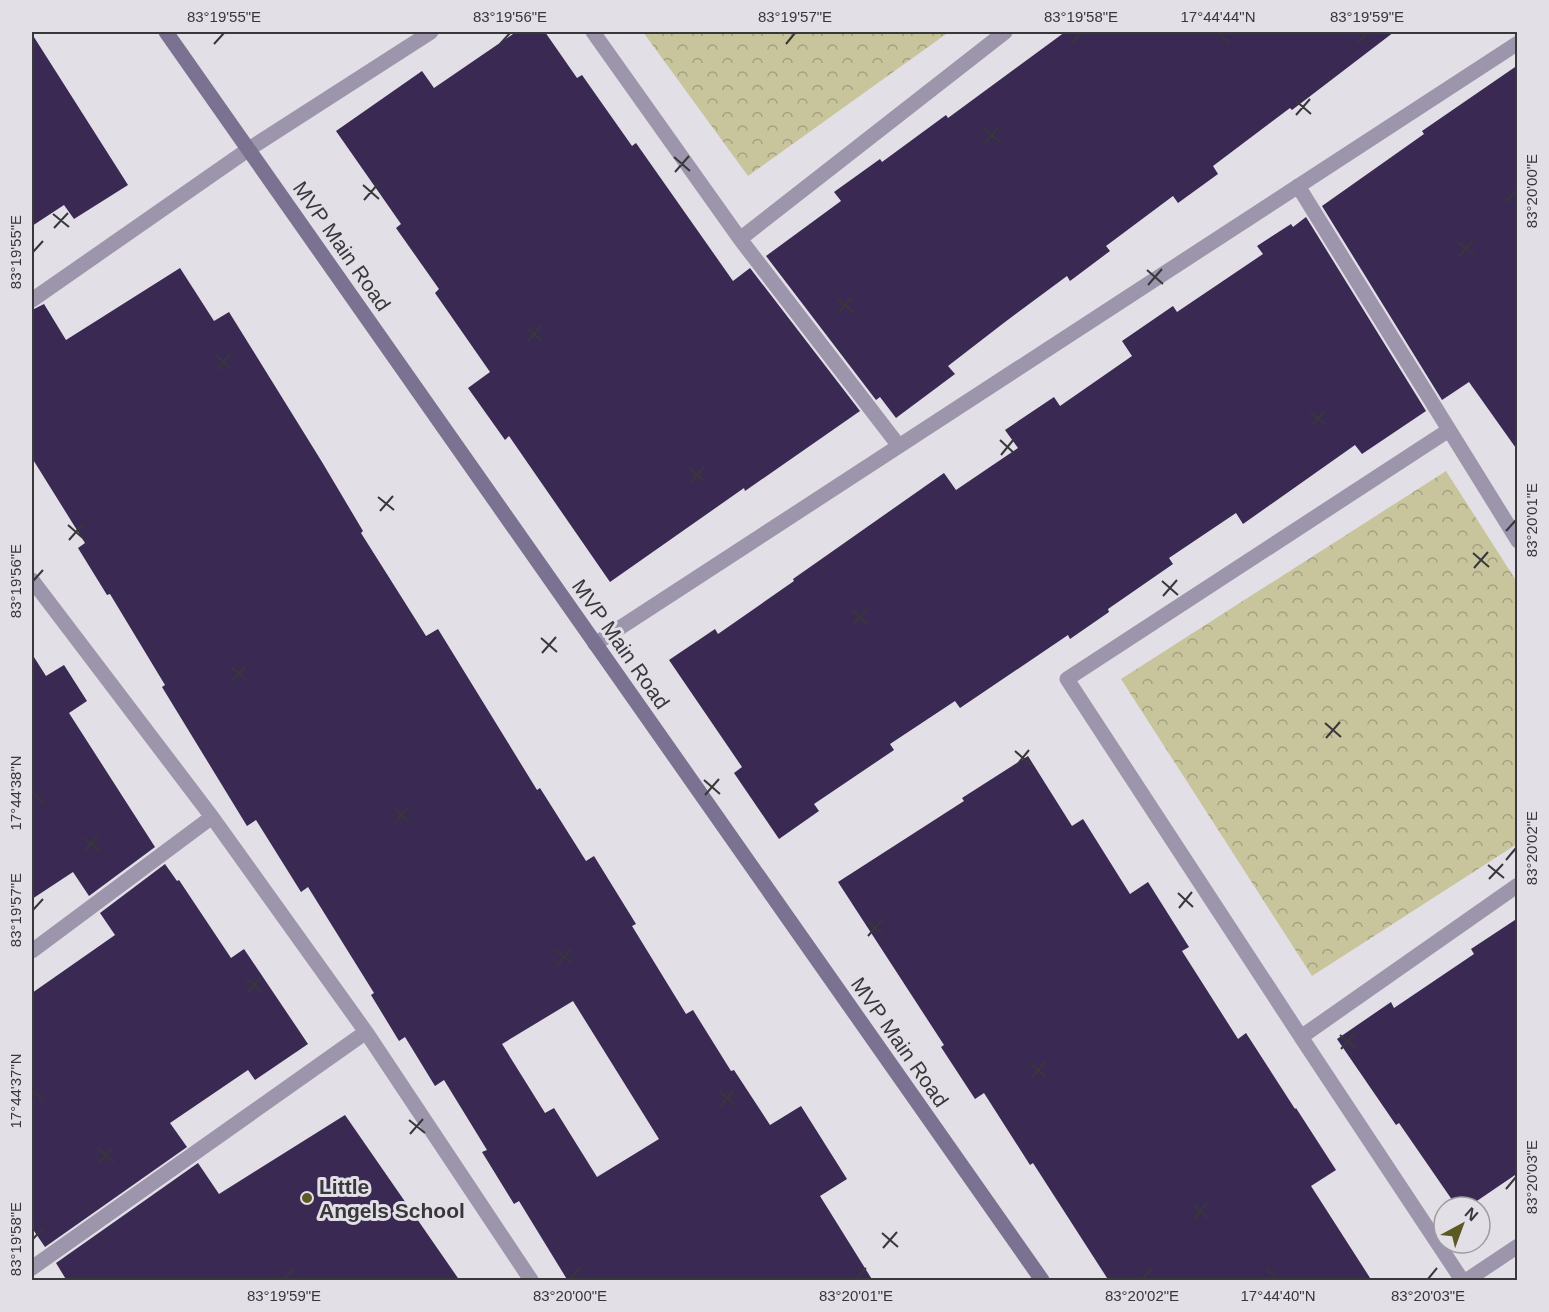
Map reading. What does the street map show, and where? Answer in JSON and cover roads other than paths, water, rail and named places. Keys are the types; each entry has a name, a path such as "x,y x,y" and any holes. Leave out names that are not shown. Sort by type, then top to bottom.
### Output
{"street":[{"name":"MVP Main Road","path":"166,32 1042,1281"},
{"path":"32,300 249,149 431,32"},
{"path":"593,32 740,239 899,446"},
{"path":"740,239 1005,32"},
{"path":"595,644 1518,43"},
{"path":"1298,186 1518,541"},
{"path":"1449,430 1067,679 1462,1281"},
{"path":"32,580 212,817 366,1032 531,1281"},
{"path":"32,951 212,817"},
{"path":"1301,1037 1518,885"},
{"path":"32,1268 366,1032"},
{"path":"1467,1281 1518,1246"}],"place":[{"name":"Little Angels School","path":"307,1198"}]}
